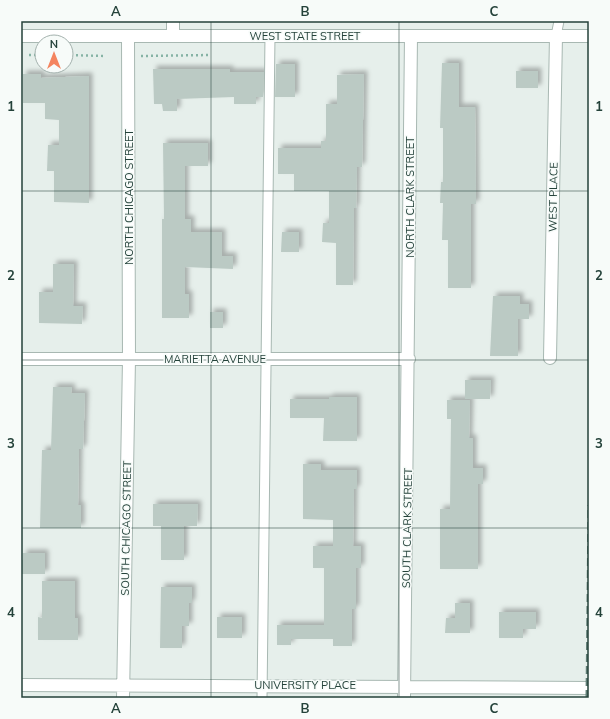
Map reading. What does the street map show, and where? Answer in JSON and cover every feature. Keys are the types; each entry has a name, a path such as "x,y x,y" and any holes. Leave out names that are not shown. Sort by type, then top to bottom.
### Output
{"street":[{"path":"173,21 173,36"},
{"name":"WEST STATE STREET","path":"21,36 589,36"},
{"name":"NORTH CHICAGO STREET","path":"128,36 129,359"},
{"name":"NORTH CLARK STREET","path":"409,359 411,36"},
{"name":"WEST PLACE","path":"550,358 556,36"},
{"name":"MARIETTA AVENUE","path":"21,359 409,359"},
{"name":"SOUTH CHICAGO STREET","path":"123,698 129,359"},
{"name":"SOUTH CLARK STREET","path":"404,698 409,359"},
{"name":"UNIVERSITY PLACE","path":"21,685 262,685 589,688"}],"lane":[{"path":"556,36 559,21"},
{"path":"262,698 270,36"}],"path":[{"path":"29,55 34,55"},
{"path":"74,55 106,56"},
{"path":"129,56 211,55"}],"building":[{"path":"442,63 459,63 459,107 475,107 476,204 471,204 471,288 448,288 448,240 442,240 443,203 440,203 441,182 443,182 443,128 440,128"},
{"path":"276,64 295,64 295,97 275,97"},
{"path":"153,69 230,69 230,72 264,72 263,97 256,97 256,104 234,104 234,97 177,99 177,111 163,111 162,104 154,104"},
{"path":"516,71 538,71 538,88 516,88"},
{"path":"23,74 41,74 41,78 89,76 89,203 54,202 54,171 47,171 48,145 59,145 59,120 45,119 45,103 23,103"},
{"path":"364,74 362,167 357,167 356,208 354,208 353,285 336,285 336,243 322,242 323,223 329,223 329,191 294,191 294,174 278,174 278,148 321,148 321,141 326,141 326,104 337,104 337,75"},
{"path":"163,143 208,143 208,166 185,166 185,219 191,219 191,232 222,232 222,256 233,256 233,269 185,267 185,294 189,294 189,318 162,318 162,219 164,219"},
{"path":"282,232 299,232 299,252 281,252"},
{"path":"53,264 74,264 73,306 83,306 82,324 39,323 39,292 53,292"},
{"path":"493,296 520,296 520,304 529,304 529,319 518,319 518,356 490,356"},
{"path":"210,312 223,312 223,328 210,328"},
{"path":"465,380 491,380 490,399 465,399"},
{"path":"53,387 72,387 71,393 85,393 83,449 79,449 78,505 81,505 81,528 40,528 42,450 51,450"},
{"path":"329,397 357,397 357,441 323,441 324,418 290,418 290,399 329,399"},
{"path":"447,400 470,400 469,438 473,438 473,468 483,468 483,484 478,484 478,569 440,569 440,509 450,509 451,419 447,419"},
{"path":"303,464 321,464 321,470 357,470 357,489 354,489 353,546 361,546 361,568 356,568 356,609 352,609 352,646 333,646 333,639 291,639 291,645 277,645 277,625 324,625 324,568 313,568 313,546 333,546 333,520 303,519"},
{"path":"153,504 198,504 197,526 184,526 184,560 161,560 161,526 153,526"},
{"path":"23,553 45,553 45,574 21,574 21,560 23,560"},
{"path":"42,581 75,581 75,618 78,618 78,640 38,640 38,617 42,618"},
{"path":"161,587 192,587 192,603 189,603 189,626 182,626 182,648 160,648"},
{"path":"455,603 470,603 470,633 445,633 446,618 455,618"},
{"path":"499,612 536,612 536,629 523,629 523,638 499,638"},
{"path":"217,617 242,617 242,638 217,638"}],"railway":[{"path":"587,698 589,505"}]}
